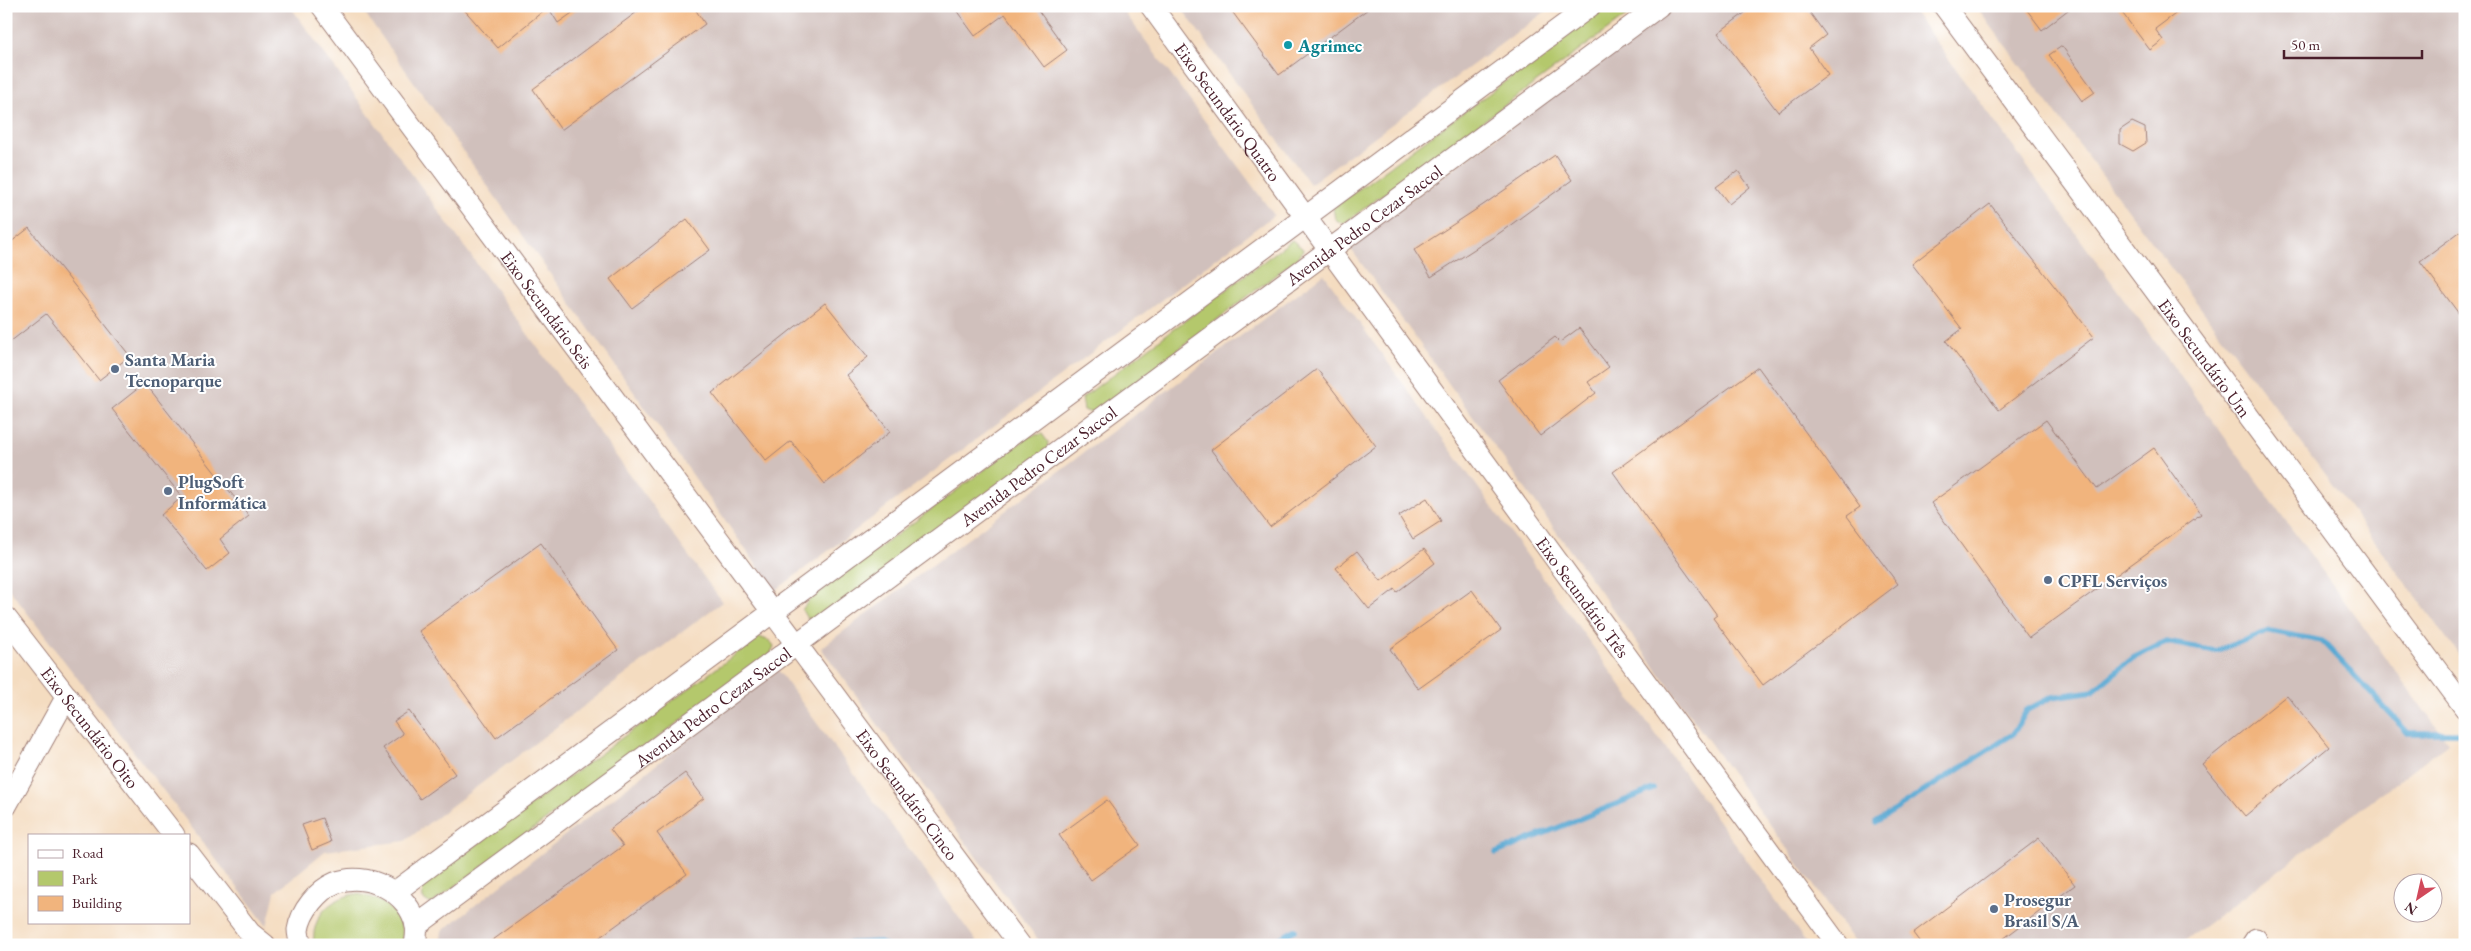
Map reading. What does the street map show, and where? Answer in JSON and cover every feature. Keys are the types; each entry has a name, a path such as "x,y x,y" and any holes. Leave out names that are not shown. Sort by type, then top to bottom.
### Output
{"street":[{"name":"Eixo Secundário Seis","path":"322,6 795,645"},
{"name":"Eixo Secundário Quatro","path":"1151,6 1330,249"},
{"path":"395,892 1590,6"},
{"name":"Avenida Pedro Cezar Saccol","path":"416,935 795,645 1658,6"},
{"name":"Eixo Secundário Um","path":"1944,6 2465,708"},
{"name":"Eixo Secundário Três","path":"1330,249 1838,945"},
{"name":"Eixo Secundário Oito","path":"6,618 173,834"},
{"name":"Eixo Secundário Cinco","path":"795,645 1020,945"},
{"path":"6,806 67,696"},
{"path":"190,855 250,933 265,945"},
{"path":"300,945 298,930 311,901 335,883 366,879 395,892 408,907 416,935"}],"shaded area":[{"path":"6,6 290,6 722,602 405,841 325,851 275,892 267,926 6,585"},
{"path":"360,6 1120,6 1274,215 775,591"},
{"path":"1180,6 1553,6 1310,184"},
{"path":"1678,6 1910,6 2448,743 2179,945 1857,945 1348,245"},
{"path":"1976,6 2465,6 2465,663"},
{"path":"1324,274 1808,945 1042,945 821,648"},
{"path":"778,670 979,945 440,945 442,931"}],"green space":[{"path":"1608,6 1640,6 1343,224 1335,219 1333,208"},
{"path":"1292,240 1303,249 1300,256 1094,414 1084,410 1082,398"},
{"path":"1042,434 1048,442 1047,451 817,623 806,617 802,610 809,600 1030,436"},
{"path":"759,637 770,641 774,646 770,655 431,904 423,899 422,885"},
{"path":"355,894 375,899 391,909 401,925 403,945 314,945 315,926 324,911 337,900"}],"building":[{"path":"461,6 582,6 558,23 548,7 498,48"},
{"path":"645,6 693,6 705,24 561,130 533,89"},
{"path":"953,6 1035,6 1067,50 1044,67 1005,14 975,36"},
{"name":"Agrimec","path":"1228,6 1372,6 1279,75"},
{"path":"1754,6 1805,6 1826,35 1809,48 1828,75 1778,112 1718,33"},
{"path":"2024,6 2073,6 2042,30"},
{"path":"2117,6 2186,6 2155,29 2163,40 2150,50"},
{"path":"2062,46 2095,92 2082,101 2049,55"},
{"path":"2132,122 2145,128 2146,143 2133,151 2120,144 2120,130"},
{"path":"1555,155 1572,180 1501,232 1431,277 1414,250"},
{"path":"1738,171 1750,187 1729,204 1716,187"},
{"path":"1990,204 2094,337 1999,410 1946,341 1962,329 1912,264"},
{"path":"687,219 710,250 632,308 610,279"},
{"path":"29,228 130,356 99,380 46,314 6,345 6,246"},
{"path":"2465,228 2465,322 2420,261"},
{"path":"825,303 868,357 846,375 890,432 825,484 791,441 766,461 712,393"},
{"path":"1579,328 1609,367 1588,382 1596,393 1540,436 1498,380 1555,337 1560,342"},
{"path":"1758,367 1860,507 1847,516 1898,584 1763,685 1713,618 1717,615 1613,472"},
{"path":"1317,369 1376,446 1270,527 1211,450"},
{"path":"145,383 249,516 220,539 230,553 207,571 161,515 182,497 112,409"},
{"name":"CPFL Serviços","path":"2046,420 2097,489 2154,448 2201,514 2029,638 1931,503"},
{"path":"1427,498 1441,521 1413,539 1399,516"},
{"path":"541,543 618,650 496,738 419,631"},
{"path":"1424,549 1435,563 1397,592 1395,589 1369,609 1336,568 1357,551 1381,581"},
{"path":"1472,590 1501,630 1418,689 1390,649"},
{"path":"2287,695 2329,747 2245,816 2202,764"},
{"path":"409,711 455,774 420,799 383,748 403,734 394,721"},
{"path":"685,773 704,798 657,833 687,874 589,945 486,945 623,846 610,829"},
{"path":"1107,800 1140,845 1091,880 1059,835"},
{"path":"322,818 331,842 312,850 302,825"},
{"name":"Prosegur Brasil S/A","path":"2039,838 2075,885 1995,945 1922,945 1913,933"}],"waterway":[{"path":"1876,822 2013,734 2027,710 2052,697 2093,691 2133,658 2166,642 2215,651 2270,631 2322,641 2408,733 2465,733"},
{"path":"1496,853 1653,789"},
{"path":"1268,945 1295,930"},
{"path":"825,945 878,942 885,945"}],"place":[{"name":"Agrimec","path":"1288,45"},
{"name":"Santa Maria Tecnoparque","path":"115,369"},
{"name":"PlugSoft Informática","path":"168,491"},
{"name":"CPFL Serviços","path":"2048,580"},
{"name":"Prosegur Brasil S/A","path":"1994,909"}]}
